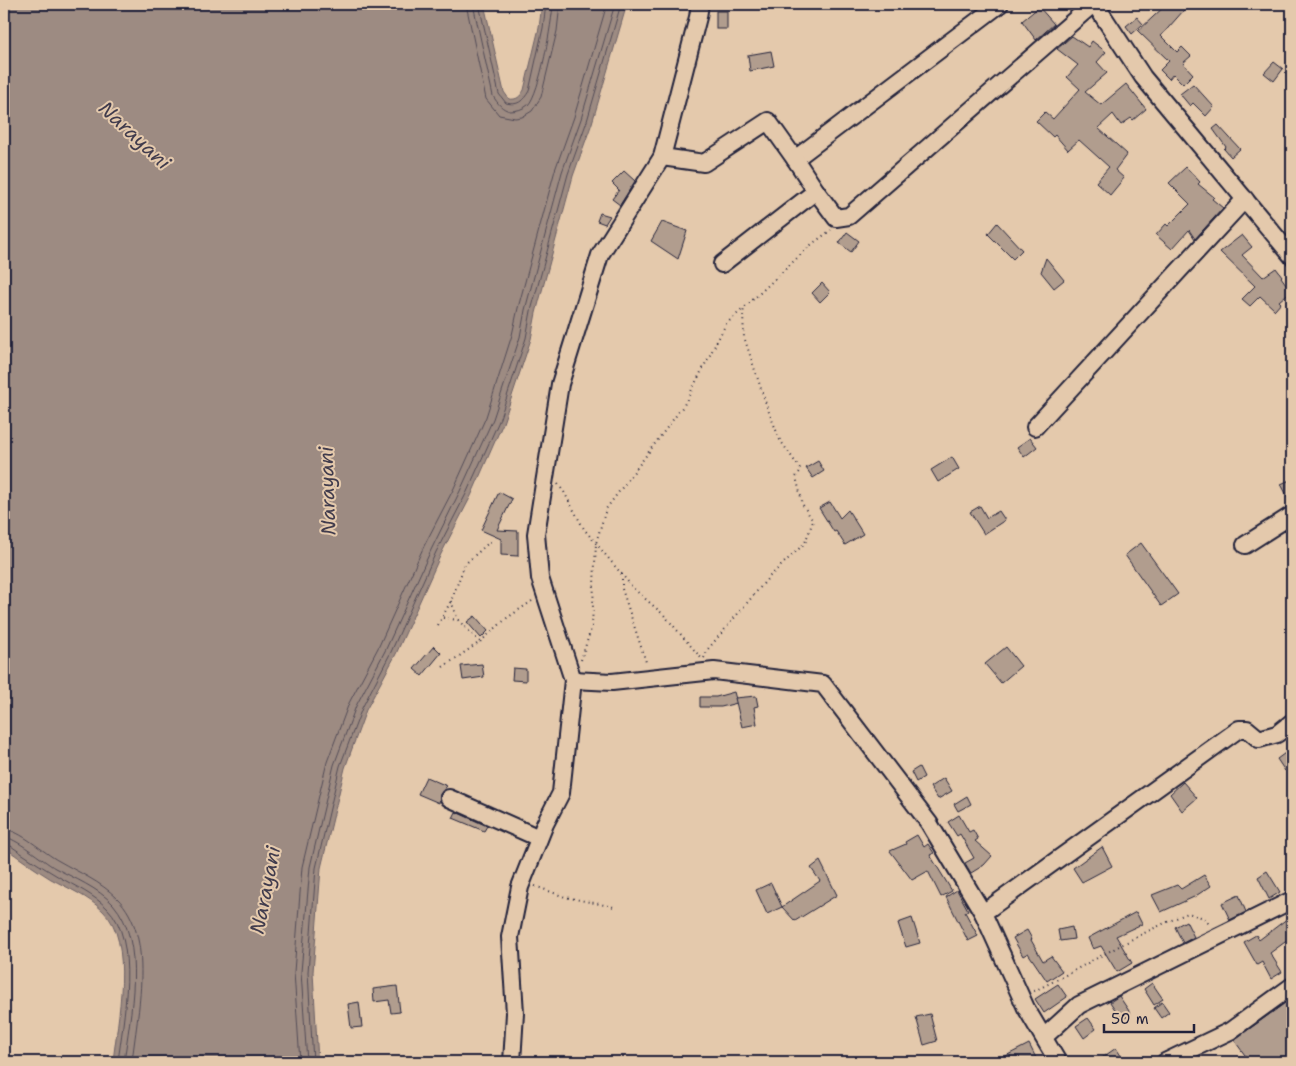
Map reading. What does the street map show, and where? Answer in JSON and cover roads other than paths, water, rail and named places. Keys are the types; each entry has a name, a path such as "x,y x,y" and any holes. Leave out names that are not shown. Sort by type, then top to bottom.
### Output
{"street":[{"path":"512,1062 515,1013 510,937 520,887 561,793 573,680 540,578 536,534 560,384 600,255 662,157 700,4"},
{"path":"795,159 1000,4"},
{"path":"662,157 704,163 768,121 836,218 848,216 1094,4 1143,78 1292,256"},
{"path":"722,264 816,191"},
{"path":"1035,427 1245,199"},
{"path":"1245,545 1292,515"},
{"path":"573,680 612,682 714,671 823,684 928,823 983,913 1022,998 1058,1062"},
{"path":"983,913 1239,729 1247,729 1259,738 1277,734 1292,722"},
{"path":"449,798 540,838"},
{"path":"1044,1037 1079,1005 1292,900"},
{"path":"1165,1062 1230,1031 1292,986"}],"water":[{"name":"Narayani","path":"4,4 484,4 504,92 509,99 514,99 518,98 524,90 539,28 542,4 627,4 592,123 573,176 536,313 531,339 503,423 471,496 441,554 396,654 366,710 345,768 321,868 313,972 318,1062 113,1062 120,1005 121,961 119,942 113,924 103,911 91,901 51,879 4,847"}]}
